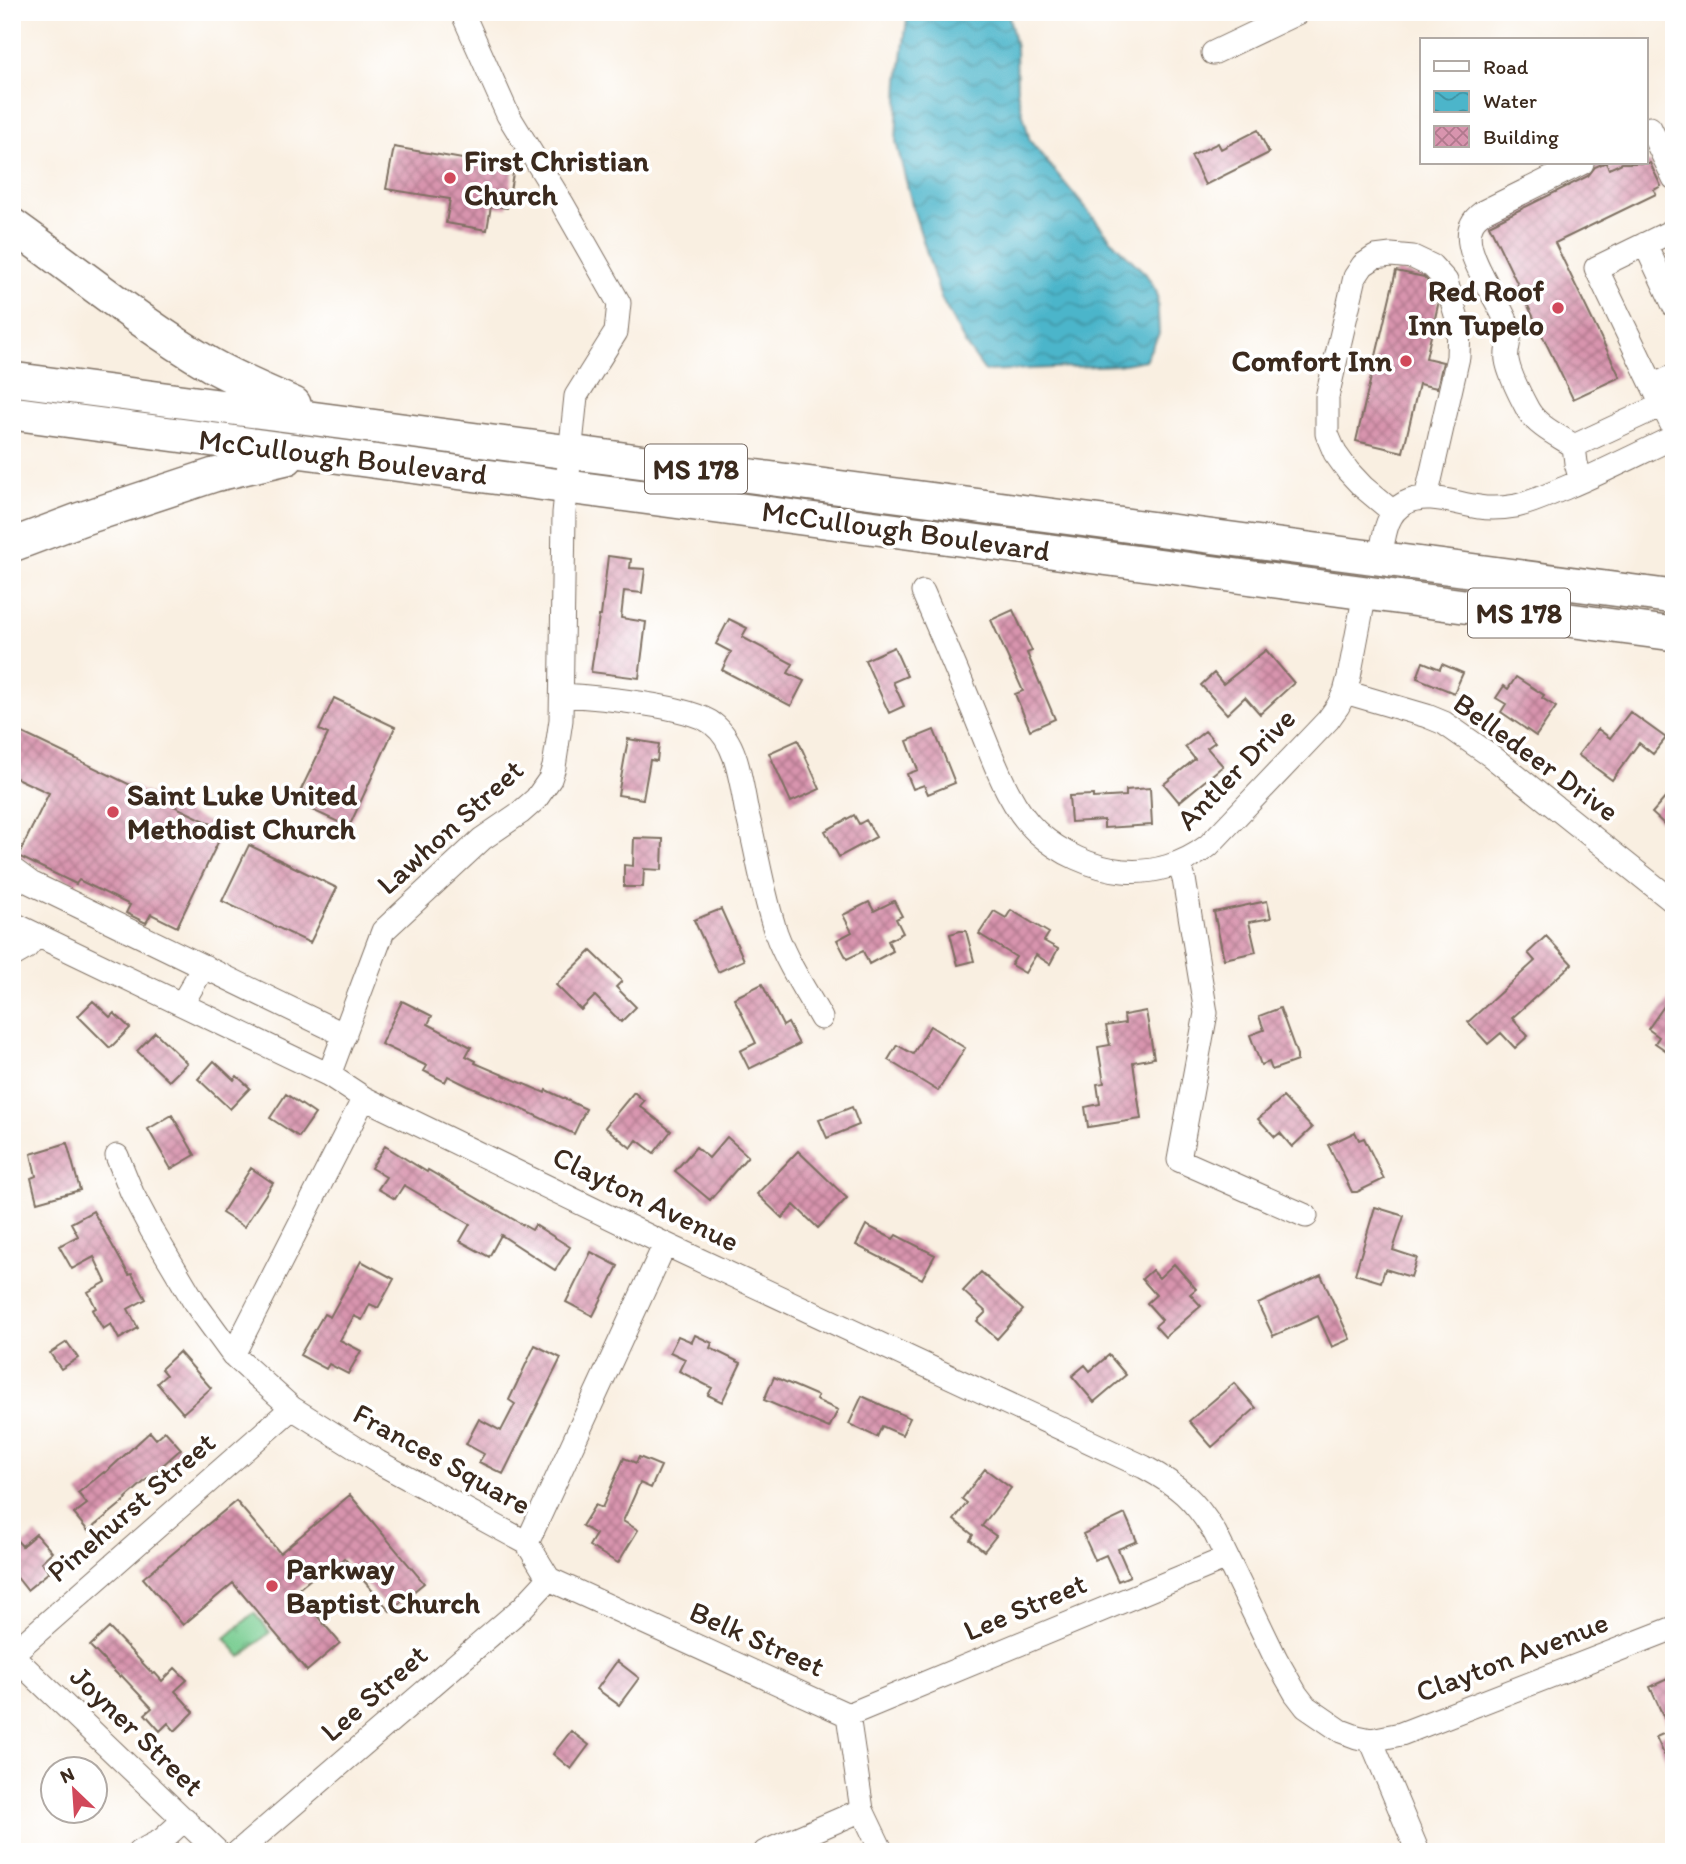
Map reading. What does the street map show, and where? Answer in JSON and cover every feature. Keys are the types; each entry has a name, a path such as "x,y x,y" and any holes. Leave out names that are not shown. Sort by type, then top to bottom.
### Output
{"highway":[{"path":"12,225 157,331 211,365 255,388 335,421"},
{"name":"McCullough Boulevard","path":"12,379 1674,597"},
{"name":"McCullough Boulevard","path":"12,413 1674,634"},
{"path":"12,545 214,475 308,453"},
{"path":"904,531 912,497"},
{"path":"1194,570 1253,563 1344,575 1380,559"},
{"path":"1364,593 1372,584 1390,575 1463,585 1527,577"}],"street":[{"name":"Lawhon Street","path":"329,1075 383,931 482,839 520,813 544,788 554,767 562,695 564,513 576,396 616,332 619,303 508,115 462,12"},
{"path":"1213,53 1299,12"},
{"path":"1648,129 1650,128 1674,178"},
{"path":"1574,446 1542,425 1528,410 1507,360 1509,328 1474,256 1469,232 1472,224 1483,212 1580,164"},
{"path":"1674,230 1596,268 1663,389 1674,429"},
{"path":"1645,244 1674,306"},
{"path":"1393,512 1348,471 1335,453 1327,434 1327,397 1355,277 1363,265 1375,257 1413,257 1432,266 1446,281 1459,325 1458,357 1426,498"},
{"path":"1574,446 1663,389"},
{"path":"1380,559 1386,526 1393,512 1413,499 1426,498 1480,507 1517,506 1581,481 1674,438"},
{"path":"1574,446 1581,481"},
{"name":"Antler Drive","path":"923,592 1001,775 1023,815 1036,831 1075,857 1112,870 1129,871 1179,864 1194,857 1208,846 1328,720 1345,692 1364,593"},
{"name":"Belledeer Drive","path":"1345,692 1444,723 1490,755 1674,902"},
{"path":"562,695 622,701 682,712 705,719 721,732 727,740 737,768 775,931 821,1018"},
{"path":"1179,864 1184,879 1206,1013 1179,1160 1306,1216"},
{"path":"12,869 31,883 345,1035"},
{"name":"Clayton Avenue","path":"12,923 329,1075 364,1098 665,1244 1163,1478 1181,1489 1215,1533 1276,1659 1296,1694 1306,1707 1341,1731 1371,1740 1386,1738 1427,1725 1674,1628"},
{"path":"12,956 26,948 37,935"},
{"path":"182,1004 204,966"},
{"path":"233,1355 364,1098"},
{"name":"Frances Square","path":"117,1156 151,1229 195,1303 233,1355 292,1408 378,1462 527,1543 665,1244"},
{"name":"Pinehurst Street","path":"12,1655 292,1408"},
{"path":"527,1543 549,1579"},
{"name":"Lee Street","path":"848,1715 1227,1558"},
{"name":"Lee Street","path":"238,1852 522,1608 549,1579"},
{"name":"Belk Street","path":"549,1579 848,1715 862,1810 882,1852"},
{"name":"Joyner Street","path":"12,1655 218,1852"},
{"path":"1371,1740 1418,1852"},
{"path":"765,1852 862,1810"},
{"path":"139,1852 162,1840 185,1819"}],"green space":[{"path":"254,1613 270,1632 241,1657 225,1638"}],"water":[{"path":"908,12 1008,12 1016,47 1017,91 1030,141 1115,244 1146,274 1157,293 1159,334 1145,360 1118,365 985,371 966,345 941,298 914,212 896,142 899,80"}],"building":[{"path":"1258,130 1269,153 1205,185 1191,156 1218,143 1221,149"},
{"name":"First Christian Church","path":"394,147 514,168 507,208 491,206 487,230 446,223 450,199 386,189"},
{"name":"Red Roof Inn Tupelo","path":"1650,163 1661,186 1654,190 1656,194 1555,243 1620,377 1573,399 1489,225 1588,176 1595,167 1606,164 1609,169 1620,164"},
{"name":"Comfort Inn","path":"1396,271 1424,277 1434,288 1438,305 1426,358 1443,362 1437,388 1419,384 1403,452 1356,441"},
{"path":"608,556 631,559 630,568 645,569 642,593 624,591 621,618 646,622 639,678 591,672"},
{"path":"1013,610 1032,651 1027,653 1055,719 1030,730 1015,694 1023,691 991,620"},
{"path":"729,619 747,628 742,637 793,664 788,673 804,681 791,706 722,670 731,652 716,644"},
{"path":"894,647 907,676 893,682 904,706 889,713 865,660"},
{"path":"1266,650 1294,683 1260,714 1245,697 1227,714 1201,685 1214,673 1223,684"},
{"path":"1423,662 1440,669 1442,664 1463,673 1454,693 1417,678"},
{"path":"1516,677 1544,695 1542,698 1556,707 1536,736 1501,712 1506,704 1496,698 1504,686 1508,689"},
{"path":"334,698 395,727 349,827 295,802 328,734 319,730"},
{"path":"1630,712 1666,738 1653,754 1639,743 1612,780 1578,755 1598,729 1610,738"},
{"name":"Saint Luke United Methodist Church","path":"12,728 224,830 177,927 151,914 146,923 126,913 130,905 79,880 76,884 18,856 49,793 12,776"},
{"path":"934,730 955,783 928,794 924,785 913,789 907,774 918,770 907,741"},
{"path":"1205,731 1215,742 1207,748 1223,766 1179,802 1164,784 1195,759 1185,747"},
{"path":"628,739 659,744 657,761 650,760 643,799 618,795"},
{"path":"798,740 820,789 791,802 769,753"},
{"path":"1150,788 1152,825 1104,828 1104,820 1071,822 1069,796 1126,796 1126,790"},
{"path":"1674,788 1674,833 1652,813"},
{"path":"854,815 859,824 866,820 876,837 839,857 825,831"},
{"path":"634,838 663,839 662,870 644,869 643,887 624,887 624,865 633,866"},
{"path":"249,845 337,888 310,943 222,901"},
{"path":"894,901 902,916 896,919 903,933 888,941 893,951 869,964 863,951 847,959 837,940 852,932 843,915 869,902 874,911"},
{"path":"1267,901 1271,918 1249,922 1256,952 1224,959 1214,912"},
{"path":"721,909 744,960 718,972 694,920"},
{"path":"1011,910 1049,933 1044,941 1058,949 1050,964 1036,955 1025,973 1011,965 1016,957 979,934 994,911 1006,918"},
{"path":"966,931 974,961 958,965 950,934"},
{"path":"1546,936 1572,964 1512,1018 1528,1036 1515,1048 1501,1033 1488,1044 1468,1022 1535,961 1528,953"},
{"path":"591,951 622,981 616,987 636,1007 621,1022 595,996 581,1010 556,985"},
{"path":"762,984 783,1026 788,1023 799,1044 749,1069 740,1051 756,1043 734,998"},
{"path":"1674,992 1674,1056 1655,1043 1659,1037 1648,1029"},
{"path":"93,1001 110,1017 114,1013 130,1028 110,1048 78,1016"},
{"path":"402,1001 432,1016 428,1024 471,1047 466,1056 476,1061 475,1063 545,1093 546,1090 586,1109 574,1134 448,1076 445,1082 424,1071 427,1066 381,1044"},
{"path":"1280,1008 1297,1061 1272,1070 1269,1062 1261,1065 1250,1035 1264,1030 1259,1016"},
{"path":"1146,1011 1154,1058 1133,1062 1141,1119 1088,1127 1085,1107 1100,1104 1097,1084 1104,1083 1098,1047 1110,1045 1106,1026 1125,1023 1124,1015"},
{"path":"930,1026 965,1048 938,1091 888,1060 897,1045 913,1054"},
{"path":"155,1032 187,1063 169,1081 137,1051"},
{"path":"214,1061 234,1080 237,1076 250,1088 230,1109 198,1079"},
{"path":"634,1092 644,1101 640,1106 671,1131 654,1153 637,1140 631,1148 605,1127"},
{"path":"286,1094 315,1114 299,1137 270,1118"},
{"path":"1283,1097 1312,1128 1292,1147 1280,1133 1275,1137 1258,1119"},
{"path":"852,1107 859,1125 827,1138 819,1120"},
{"path":"172,1115 195,1155 171,1169 148,1129"},
{"path":"1355,1132 1359,1140 1364,1138 1384,1179 1352,1192 1328,1145"},
{"path":"727,1137 748,1156 710,1200 675,1171 696,1147 709,1158"},
{"path":"67,1143 80,1190 37,1202 31,1178 36,1176 31,1154"},
{"path":"385,1146 532,1230 535,1225 570,1247 555,1270 501,1235 489,1257 460,1241 470,1224 404,1185 395,1199 378,1189 386,1177 371,1168"},
{"path":"798,1151 847,1198 818,1228 794,1205 782,1218 757,1194"},
{"path":"251,1168 273,1183 244,1227 222,1213"},
{"path":"1375,1207 1404,1216 1393,1250 1417,1258 1411,1277 1385,1269 1381,1282 1355,1274"},
{"path":"93,1211 129,1275 132,1274 146,1299 128,1309 138,1328 119,1339 111,1324 103,1329 92,1310 96,1308 88,1292 106,1282 94,1257 72,1269 59,1246 78,1236 71,1223"},
{"path":"866,1225 893,1239 896,1235 935,1255 922,1279 856,1245"},
{"path":"591,1252 618,1266 593,1316 566,1302"},
{"path":"361,1261 394,1279 378,1308 370,1304 362,1320 354,1316 340,1340 361,1351 348,1374 329,1364 326,1369 300,1355 324,1314 330,1317"},
{"path":"1174,1264 1196,1289 1190,1294 1201,1306 1165,1337 1155,1326 1162,1320 1147,1303 1156,1295 1142,1279 1152,1270 1159,1278"},
{"path":"981,1272 1023,1310 997,1339 977,1321 986,1312 963,1291"},
{"path":"1321,1275 1350,1339 1332,1347 1318,1316 1273,1336 1258,1304"},
{"path":"695,1335 712,1343 710,1348 741,1363 722,1402 708,1395 712,1388 679,1371 685,1359 670,1352 678,1336 692,1342"},
{"path":"67,1342 78,1358 61,1369 50,1353"},
{"path":"535,1345 561,1358 503,1474 479,1462 484,1454 466,1444 479,1419 501,1431 515,1404 509,1400"},
{"path":"179,1352 211,1388 183,1413 157,1383 166,1375 161,1369"},
{"path":"1109,1355 1126,1375 1094,1402 1072,1376 1085,1365 1090,1371"},
{"path":"774,1377 818,1396 816,1400 838,1410 829,1428 764,1400"},
{"path":"1234,1383 1256,1408 1212,1447 1189,1421"},
{"path":"862,1396 910,1418 902,1435 882,1426 877,1437 849,1424"},
{"path":"165,1431 181,1449 88,1531 74,1514 87,1504 78,1493 105,1473 150,1432 156,1439"},
{"path":"639,1457 661,1466 651,1488 640,1483 623,1521 638,1530 618,1563 589,1546 596,1534 582,1526 595,1505 602,1508 624,1458 636,1463"},
{"path":"985,1469 1011,1488 982,1526 996,1536 984,1551 970,1540 973,1535 954,1520 967,1503 962,1499"},
{"name":"Parkway Baptist Church","path":"350,1495 424,1583 390,1611 344,1558 336,1565 333,1561 296,1591 340,1643 307,1671 233,1583 183,1625 143,1578 236,1501 280,1553"},
{"path":"1125,1514 1137,1541 1118,1549 1130,1576 1118,1581 1106,1555 1095,1560 1083,1534"},
{"path":"36,1534 52,1552 41,1562 49,1572 27,1590 12,1571 12,1535 22,1546"},
{"path":"109,1628 162,1681 175,1668 187,1680 175,1691 194,1712 175,1731 168,1723 160,1731 145,1714 152,1708 90,1646"},
{"path":"617,1661 639,1678 619,1705 597,1689"},
{"path":"1674,1676 1674,1776 1656,1737 1670,1731 1650,1687"},
{"path":"571,1731 589,1745 571,1769 553,1754"}],"place":[{"name":"First Christian Church","path":"450,178"},
{"name":"Red Roof Inn Tupelo","path":"1558,308"},
{"name":"Comfort Inn","path":"1406,361"},
{"name":"Saint Luke United Methodist Church","path":"113,812"},
{"name":"Parkway Baptist Church","path":"272,1586"}]}
